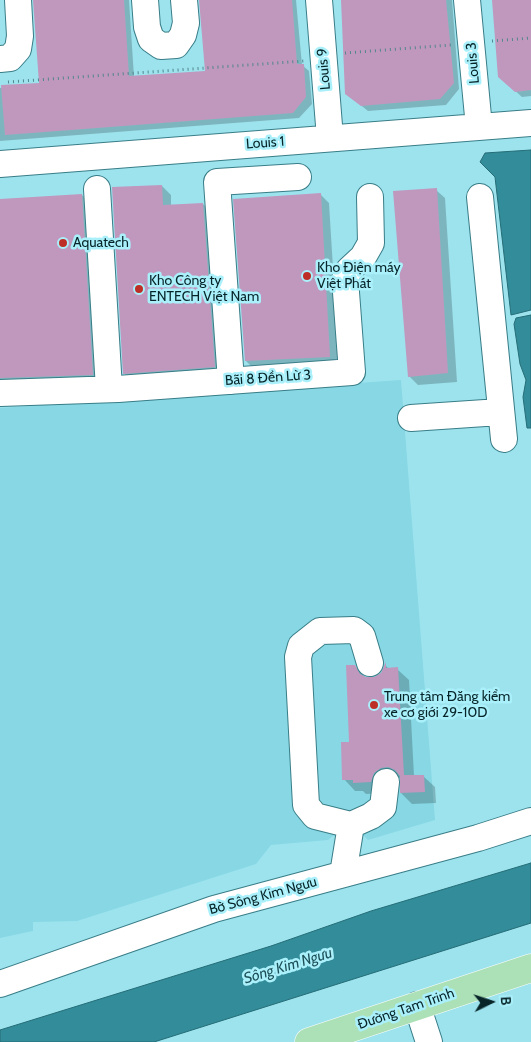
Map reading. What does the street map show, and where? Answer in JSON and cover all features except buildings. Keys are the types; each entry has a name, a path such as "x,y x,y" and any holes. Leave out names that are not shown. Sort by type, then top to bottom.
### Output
{"main road":[{"name":"Đường Tam Trinh","path":"309,1042 531,968"}],"street":[{"path":"2,71 18,49 20,36 18,0"},
{"path":"145,0 147,27 151,40 161,46 176,45 183,36 186,23 184,0"},
{"name":"Louis 9","path":"319,0 330,138"},
{"name":"Louis 3","path":"467,0 479,127"},
{"name":"Louis 1","path":"0,164 531,123"},
{"path":"231,381 217,182 298,177"},
{"path":"97,189 109,389"},
{"name":"Bãi 8 Đền Lừ 3","path":"0,393 109,389 352,372 345,279 349,270 363,257 371,242 370,197"},
{"path":"480,197 504,440"},
{"path":"411,418 500,412"},
{"path":"370,663 362,636 354,630 320,631 301,646 298,657 306,805 315,816 350,825 371,816 383,807 386,782"},
{"name":"Bờ Sông Kim Ngưu","path":"0,984 214,909 531,821"},
{"path":"343,874 350,825"},
{"path":"417,1005 429,1042"}],"path":[{"path":"486,42 531,38"},
{"path":"338,54 459,44"},
{"path":"2,71 312,61"}],"shaded area":[{"path":"401,380 435,820 368,840 364,836 333,836 328,840 271,845 256,864 77,921 33,922 33,931 0,938 0,408"}],"water":[{"path":"531,150 531,310 511,315 495,177 480,162 485,153"},
{"path":"531,315 531,428 527,428 523,397 526,380 520,364 514,324 516,318"},
{"name":"Sông Kim Ngưu","path":"531,863 531,923 154,1042 0,1042 0,1030 271,946 371,911"}],"place":[{"name":"Aquatech","path":"63,243"},
{"name":"Kho Điện máy Việt Phát","path":"307,276"},
{"name":"Kho Công ty ENTECH Việt Nam","path":"139,289"},
{"name":"Trung tâm Đăng kiểm xe cơ giới 29-10D","path":"374,705"}]}
